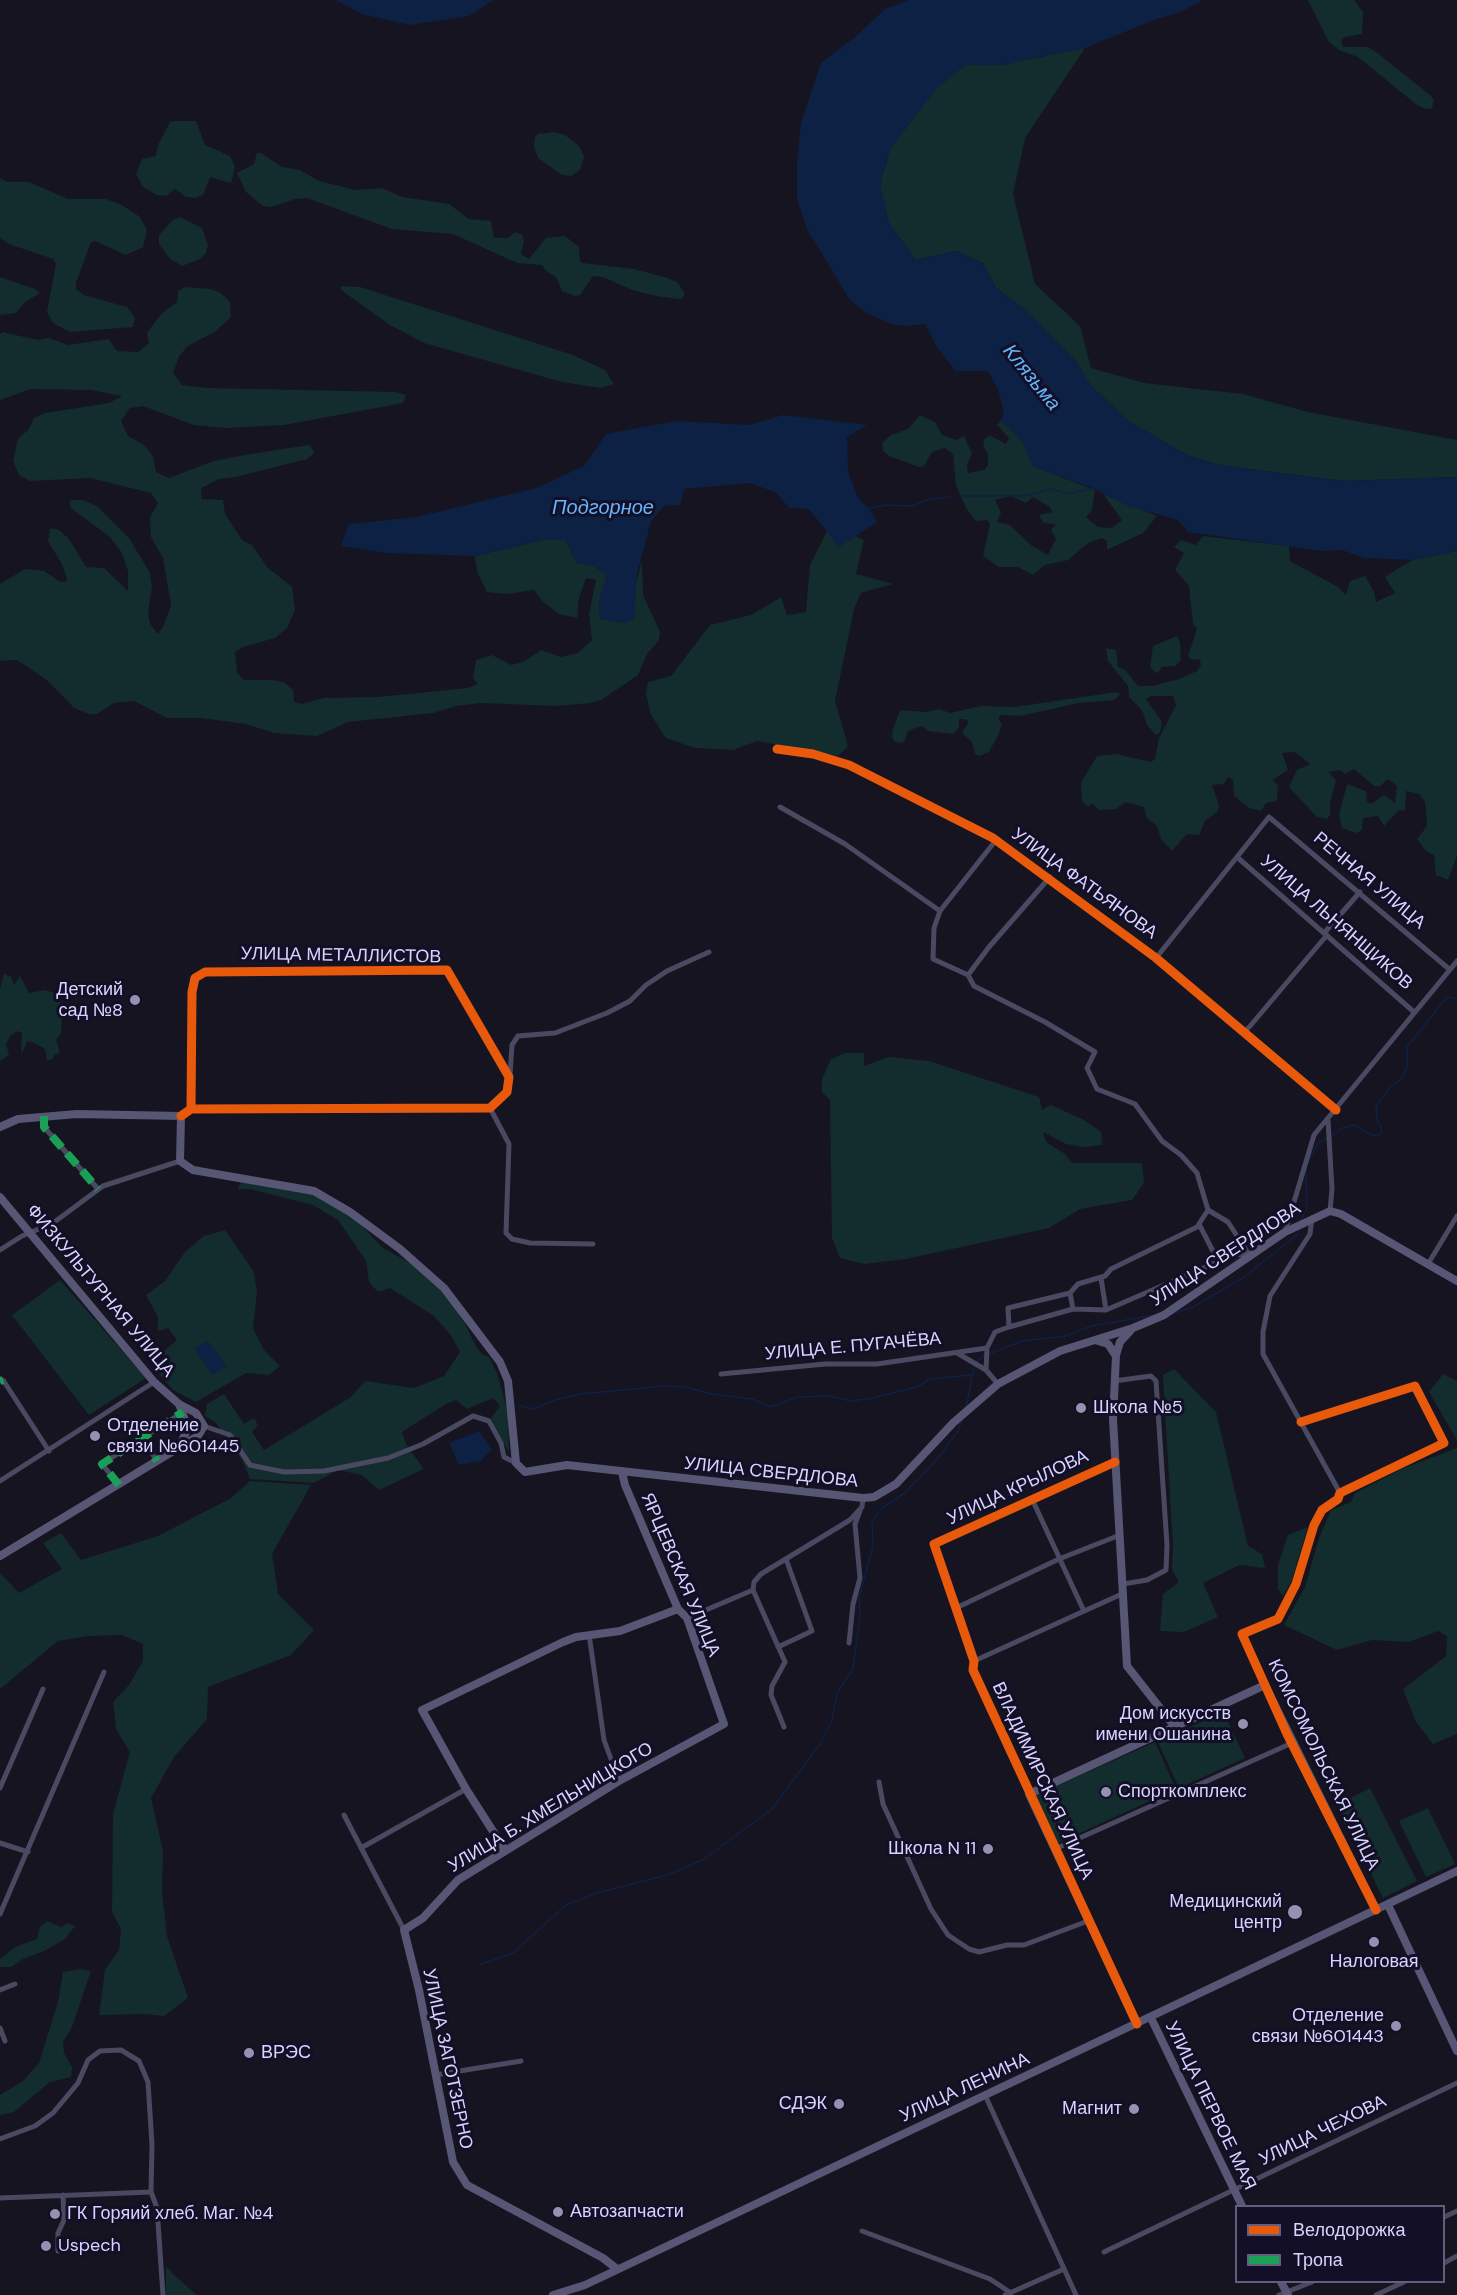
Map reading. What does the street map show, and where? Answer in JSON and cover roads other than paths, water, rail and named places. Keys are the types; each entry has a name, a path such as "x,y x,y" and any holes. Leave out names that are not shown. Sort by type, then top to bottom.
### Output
{"street":[{"name":"УЛИЦА ФАТЬЯНОВА","path":"777,749 813,754 849,765 894,785 996,840 1050,877 1156,958 1336,1110"},
{"path":"780,807 845,844 940,911"},
{"name":"РЕЧНАЯ УЛИЦА","path":"1237,857 1269,817 1449,969"},
{"path":"996,840 940,911 934,928 933,959 968,975 974,986 1045,1022 1095,1052 1087,1068 1097,1089 1135,1104 1162,1141 1181,1155 1197,1173 1208,1210 1228,1222 1251,1256"},
{"path":"1156,958 1237,857"},
{"name":"УЛИЦА ЛЬНЯНЩИКОВ","path":"1237,857 1414,1012"},
{"path":"968,975 988,947 1050,877"},
{"path":"1245,1032 1360,892"},
{"path":"0,1127 18,1119 44,1116 114,1113 181,1116 191,1108 490,1108 507,1092 512,1045 518,1036 555,1033 607,1013 630,1001 646,985 667,971 709,952"},
{"path":"1285,1232 1310,1144 1457,961"},
{"name":"УЛИЦА МЕТАЛЛИСТОВ","path":"191,1108 192,992 195,978 205,972 447,970 509,1077"},
{"path":"490,1108 509,1144 506,1233 512,1239 530,1243 593,1244"},
{"path":"44,1116 45,1127 98,1189"},
{"path":"180,1161 181,1116"},
{"path":"1328,1120 1332,1189 1330,1211 1341,1214 1457,1281"},
{"path":"0,1250 53,1223 98,1189 180,1161"},
{"path":"180,1161 193,1170 314,1191 350,1212 424,1268 444,1288 504,1372 512,1399 516,1463"},
{"name":"ФИЗКУЛЬТУРНАЯ УЛИЦА","path":"0,1197 154,1382 184,1408 201,1418 204,1426 230,1435 250,1465 284,1472 324,1471 388,1458 423,1444 474,1416 489,1420 501,1443 504,1457 516,1463"},
{"path":"1009,1327 1008,1308 1070,1293 1078,1284 1101,1278 1112,1269 1199,1224 1208,1210"},
{"name":"УЛИЦА СВЕРДЛОВА","path":"516,1463 521,1470 529,1473 567,1466 863,1503 896,1484 953,1423 998,1384 1060,1351 1133,1328 1173,1309 1285,1232 1330,1211"},
{"path":"1428,1264 1457,1216"},
{"path":"1301,1422 1415,1386 1444,1443 1340,1492 1263,1354 1263,1332 1270,1296 1310,1234 1312,1218"},
{"path":"1199,1224 1218,1261"},
{"path":"986,1370 987,1348 995,1332 1073,1309 1106,1310 1236,1254 1251,1256"},
{"path":"1101,1278 1106,1310"},
{"path":"1070,1293 1073,1309"},
{"path":"1133,1328 1120,1342 1116,1356 1114,1381 1115,1462 1127,1666 1175,1727"},
{"path":"1094,1340 1108,1344 1116,1356"},
{"name":"УЛИЦА Е. ПУГАЧЁВА","path":"721,1374 825,1364 877,1364 917,1356 987,1348"},
{"path":"957,1353 986,1370 998,1384"},
{"path":"1114,1381 1151,1376 1156,1381 1167,1545 1166,1569 1148,1580 1123,1584"},
{"path":"2,1381 49,1451"},
{"path":"0,1481 154,1382"},
{"path":"119,1485 102,1464 184,1408 190,1436"},
{"path":"0,1556 178,1448 204,1426"},
{"path":"141,1438 156,1461"},
{"name":"УЛИЦА КРЫЛОВА","path":"934,1544 1115,1462"},
{"name":"ЯРЦЕВСКАЯ УЛИЦА","path":"622,1472 625,1485 678,1609 687,1618 724,1724"},
{"name":"КОМСОМОЛЬСКАЯ УЛИЦА","path":"1340,1492 1338,1499 1322,1510 1314,1525 1296,1584 1278,1619 1242,1635 1292,1743 1376,1910"},
{"path":"1032,1499 1083,1609"},
{"path":"784,1727 771,1695 772,1686 785,1662 753,1590 754,1582 761,1574 850,1520 863,1503"},
{"path":"849,1643 853,1604 860,1578 855,1524 863,1503"},
{"path":"956,1608 1059,1559 1120,1535"},
{"name":"ВЛАДИМИРСКАЯ УЛИЦА","path":"934,1544 974,1661 973,1670 1137,2024"},
{"path":"778,1647 812,1631 786,1559"},
{"path":"687,1618 753,1590"},
{"path":"974,1661 1083,1609 1124,1593"},
{"path":"505,1850 466,1789 422,1710 563,1642 588,1634 620,1630 678,1609"},
{"path":"588,1634 604,1740 619,1781"},
{"path":"0,1914 104,1672"},
{"path":"1029,1794 1265,1685"},
{"path":"0,1788 43,1689"},
{"name":"УЛИЦА Б. ХМЕЛЬНИЦКОГО","path":"404,1930 423,1918 458,1880 619,1781 724,1724"},
{"path":"1055,1849 1292,1743"},
{"path":"879,1782 883,1804 931,1909 948,1935 969,1949 979,1952 1007,1945 1024,1945 1088,1921"},
{"path":"361,1848 466,1789"},
{"name":"УЛИЦА ЗАГОТЗЕРНО","path":"344,1815 404,1930 419,1990 453,2162 467,2185 603,2258 617,2269"},
{"path":"0,1843 28,1852"},
{"name":"УЛИЦА ЛЕНИНА","path":"553,2295 585,2285 1457,1871"},
{"path":"1388,1905 1457,2051"},
{"path":"0,1990 15,1984"},
{"name":"УЛИЦА ПЕРВОЕ МАЯ","path":"1151,2018 1241,2205"},
{"path":"0,2028 5,2041"},
{"path":"0,2139 35,2126 53,2113 78,2083 88,2060 100,2051 121,2050 139,2061 148,2082 152,2145 151,2192 158,2208 163,2295"},
{"path":"435,2075 521,2061"},
{"name":"УЛИЦА ЧЕХОВА","path":"1104,2252 1457,2083"},
{"path":"985,2095 1076,2295"},
{"path":"0,2198 151,2192"},
{"path":"58,2250 58,2233 64,2220 63,2196"},
{"path":"862,2230 990,2278 1008,2294 1064,2269"},
{"path":"1285,2294 1310,2283"},
{"path":"1376,2295 1402,2283"}],"water":[{"path":"336,0 494,0 469,16 410,25 361,14"},
{"name":"Клязьма","path":"909,0 1203,0 1179,13 1159,18 1085,48 1001,65 965,65 937,88 890,149 880,185 889,224 916,260 956,251 983,263 996,288 1027,311 1075,360 1091,386 1130,422 1187,455 1219,465 1343,481 1457,477 1457,551 1413,560 1364,558 1342,550 1322,551 1188,532 1178,520 1128,506 1093,488 1032,466 1024,443 1001,420 1004,412 998,390 988,371 956,371 938,349 925,324 906,326 892,324 868,314 850,300 807,229 797,199 797,161 801,123 821,63 855,37 885,9"},
{"name":"Подгорное","path":"783,415 867,425 847,437 848,472 858,498 877,522 839,547 809,509 789,508 777,493 750,483 684,489 680,505 664,506 651,521 637,574 634,618 626,623 600,619 599,602 606,575 594,566 577,563 565,540 542,540 475,556 386,553 341,546 349,524 417,517 536,488 584,466 606,434 676,421 749,425"},
{"path":"208,1341 227,1366 212,1375 194,1348"},
{"path":"479,1431 492,1450 480,1461 459,1465 449,1443"}],"waterway":[{"path":"958,496 1024,496 1050,489 1070,494 1093,488"},
{"path":"869,509 885,505 911,506 930,499 950,497"},
{"path":"1331,1137 1342,1128 1355,1125 1369,1134 1379,1136 1382,1130 1377,1119 1376,1106 1389,1089 1403,1077 1407,1066 1407,1047 1447,997 1457,999"},
{"path":"1309,1159 1319,1142 1327,1139"},
{"path":"1301,1220 1307,1208 1306,1169"},
{"path":"1172,1314 1193,1307 1244,1277 1298,1234 1299,1228"},
{"path":"989,1354 1022,1341 1066,1336 1091,1326 1155,1315"},
{"path":"976,1362 984,1356"},
{"path":"966,1408 974,1366"},
{"path":"520,1406 534,1409 555,1400 581,1394 663,1386 686,1387 711,1394 752,1399 771,1407 797,1397 829,1396 851,1401 873,1398 917,1387 930,1379 971,1375"},
{"path":"479,1965 513,1953 566,1905 594,1894 670,1874 704,1859 772,1809 820,1744 832,1720 837,1693 853,1669 860,1616 859,1598 873,1546 872,1522 882,1508 905,1493 938,1458 958,1431 963,1418"}],"place":[{"name":"Детский сад №8","path":"135,1000"},
{"name":"Школа №5","path":"1081,1408"},
{"name":"Отделение связи №601445","path":"95,1436"},
{"name":"Дом искусств имени Ошанина","path":"1243,1724"},
{"name":"Спорткомплекс","path":"1106,1792"},
{"name":"Школа N 11","path":"988,1849"},
{"name":"Медицинский центр","path":"1295,1912"},
{"name":"Налоговая","path":"1374,1942"},
{"name":"Отделение связи №601443","path":"1396,2026"},
{"name":"ВРЭС","path":"249,2053"},
{"name":"СДЭК","path":"839,2104"},
{"name":"Магнит","path":"1134,2109"},
{"name":"Автозапчасти","path":"558,2212"},
{"name":"ГК Горяий хлеб. Маг. №4","path":"55,2214"},
{"name":"Uspech","path":"46,2246"}]}
